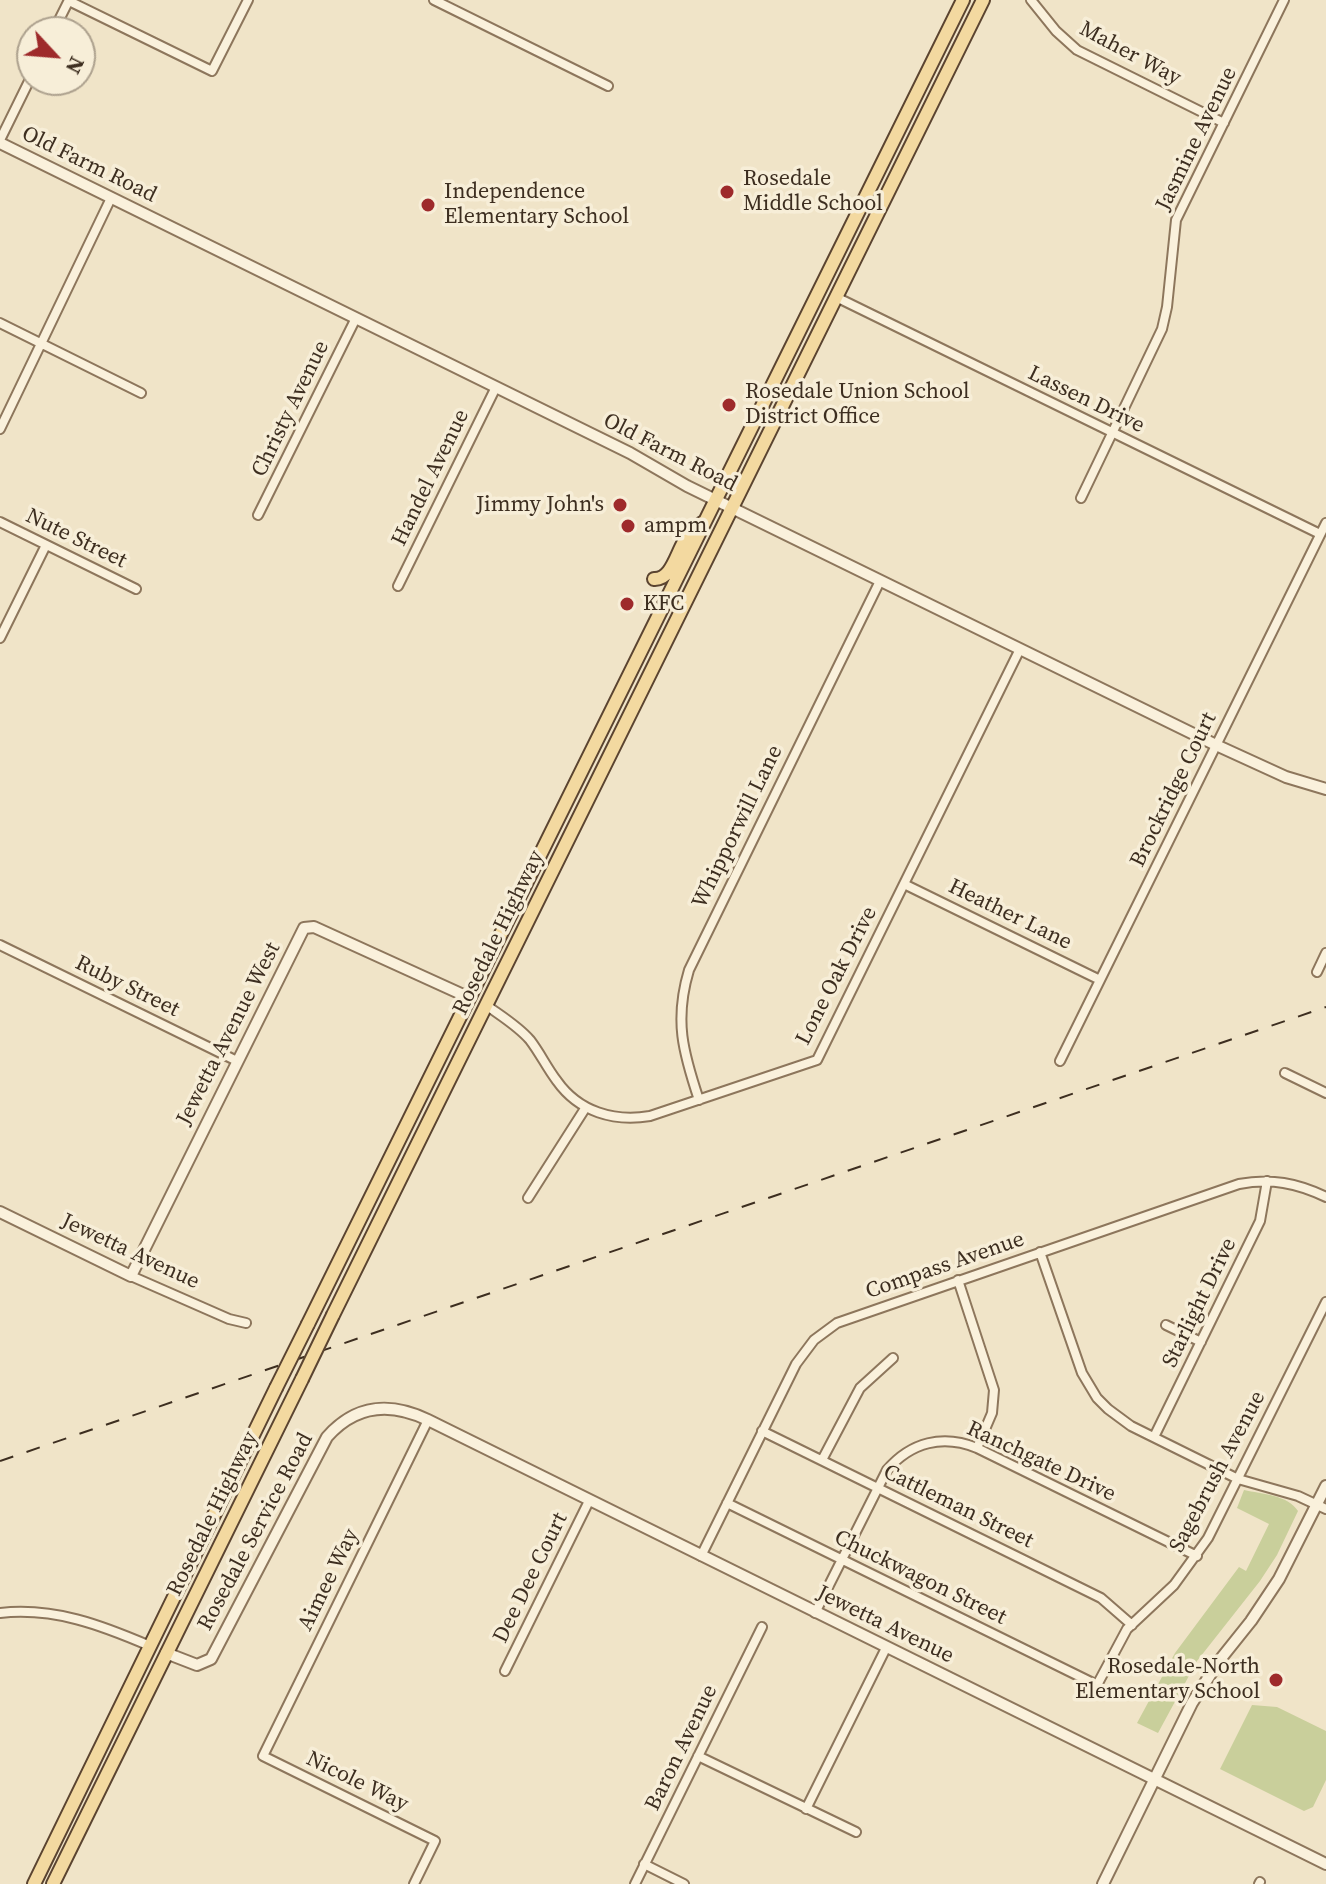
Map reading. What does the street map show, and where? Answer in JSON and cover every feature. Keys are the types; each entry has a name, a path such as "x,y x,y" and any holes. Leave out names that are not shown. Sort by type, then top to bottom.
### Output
{"main road":[{"name":"Rosedale Highway","path":"34,1884 228,1485 963,0"},
{"name":"Rosedale Highway","path":"53,1884 983,0"},
{"path":"799,371 808,336 828,295 825,279"},
{"path":"654,579 667,575 686,538 707,518"},
{"path":"599,775 604,749 642,667 641,652"},
{"path":"486,1005 482,988 519,913 524,889"},
{"path":"398,1183 409,1143 473,1015 474,1005 470,998"},
{"path":"166,1653 163,1648 164,1633 220,1519 228,1485"},
{"path":"117,1754 119,1735 154,1662 155,1653 150,1646"},
{"path":"42,1884 58,1848 65,1820"}],"street":[{"path":"69,0 212,71 248,0"},
{"name":"Maher Way","path":"1031,0 1056,31 1077,50 1224,123"},
{"name":"Jasmine Avenue","path":"1081,498 1162,329 1176,220 1284,0"},
{"path":"436,1 608,86"},
{"path":"0,142 22,96"},
{"name":"Old Farm Road","path":"0,142 630,453 716,500 1262,768 1326,789"},
{"path":"0,429 111,198"},
{"name":"Lassen Drive","path":"836,297 1320,534"},
{"name":"Christy Avenue","path":"258,515 356,318"},
{"path":"0,323 141,393"},
{"name":"Handel Avenue","path":"398,586 496,387"},
{"name":"Nute Street","path":"0,522 136,589"},
{"name":"Brockridge Court","path":"1060,1061 1326,523"},
{"path":"0,638 46,545"},
{"name":"Whipporwill Lane","path":"699,1100 685,1059 680,1026 680,1007 689,970 880,581"},
{"name":"Lone Oak Drive","path":"486,1005 527,1036 563,1089 586,1107 610,1116 638,1118 817,1060 1020,649"},
{"name":"Heather Lane","path":"904,884 1100,980"},
{"name":"Jewetta Avenue West","path":"131,1276 304,928 314,927 470,998"},
{"name":"Ruby Street","path":"0,945 237,1061"},
{"path":"1317,972 1326,953"},
{"path":"1285,1073 1326,1093"},
{"path":"528,1198 586,1107"},
{"name":"Compass Avenue","path":"701,1556 796,1364 804,1351 825,1331 850,1317 1239,1184 1267,1181 1295,1184 1326,1197"},
{"name":"Starlight Drive","path":"1154,1437 1260,1221 1267,1181"},
{"name":"Jewetta Avenue","path":"0,1212 131,1276 229,1319 246,1323"},
{"path":"1040,1252 1089,1386 1119,1419 1238,1479 1298,1496 1322,1507"},
{"path":"958,1280 994,1390 992,1413 977,1448"},
{"name":"Sagebrush Avenue","path":"1097,1685 1120,1640 1174,1585 1197,1556 1326,1302"},
{"path":"1166,1325 1201,1342"},
{"path":"822,1460 860,1388 893,1358"},
{"name":"Rosedale Service Road","path":"166,1653 197,1665 214,1656 319,1450 335,1428 358,1413 378,1407 407,1411 428,1420"},
{"name":"Jewetta Avenue","path":"428,1420 1326,1864"},
{"name":"Aimee Way","path":"263,1756 428,1420"},
{"name":"Cattleman Street","path":"762,1431 1101,1598 1132,1625"},
{"name":"Ranchgate Drive","path":"815,1613 877,1487 895,1460 928,1442 953,1441 977,1448 1197,1556"},
{"path":"1103,1884 1204,1681 1272,1590 1322,1507 1326,1486"},
{"name":"Dee Dee Court","path":"505,1671 589,1501"},
{"name":"Chuckwagon Street","path":"727,1503 1097,1685"},
{"path":"0,1613 65,1615 107,1627 150,1646"},
{"name":"Baron Avenue","path":"635,1884 762,1627"},
{"path":"806,1809 886,1648"},
{"name":"Nicole Way","path":"263,1756 435,1841 414,1884"},
{"path":"698,1756 856,1832"},
{"path":"644,1864 684,1884"}],"green space":[{"path":"1244,1490 1281,1498 1298,1511 1277,1555 1197,1661 1158,1733 1137,1723 1175,1653 1239,1567 1246,1571 1269,1524 1237,1508"},
{"path":"1252,1705 1277,1707 1326,1731 1326,1780 1313,1807 1304,1811 1220,1769"}],"railway":[{"path":"0,1461 1326,1007"}],"place":[{"name":"Rosedale Middle School","path":"727,192"},
{"name":"Independence Elementary School","path":"428,205"},
{"name":"Rosedale Union School District Office","path":"729,405"},
{"name":"Jimmy John's","path":"620,505"},
{"name":"ampm","path":"628,526"},
{"name":"KFC","path":"627,604"},
{"name":"Rosedale-North Elementary School","path":"1276,1680"}]}
